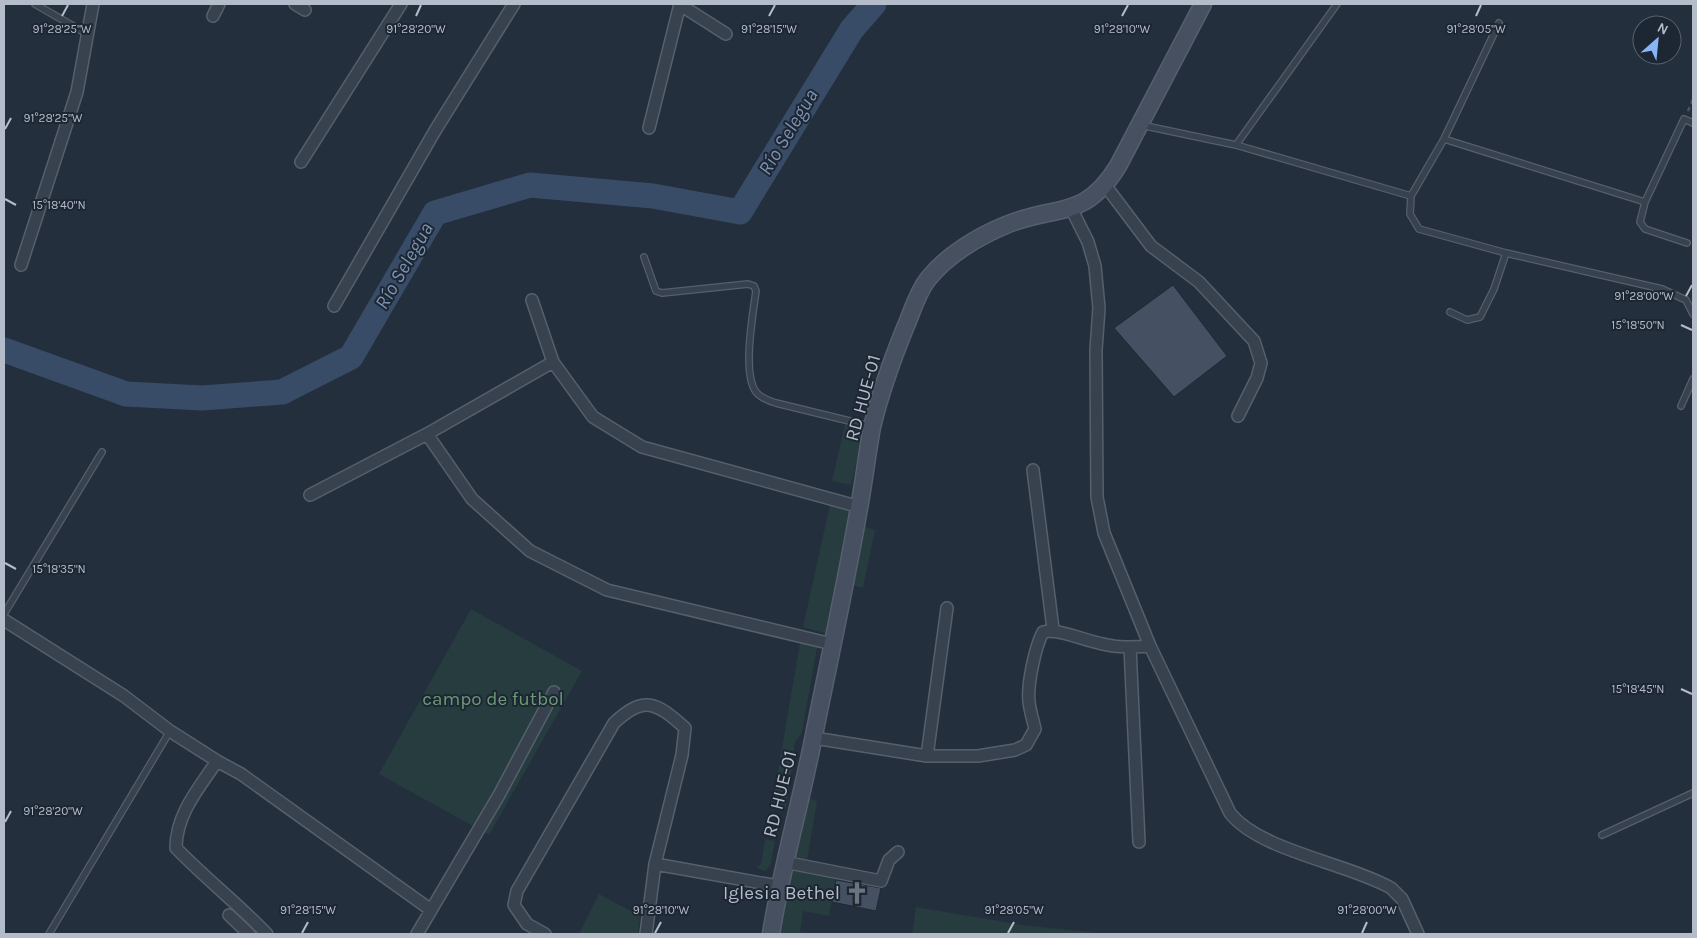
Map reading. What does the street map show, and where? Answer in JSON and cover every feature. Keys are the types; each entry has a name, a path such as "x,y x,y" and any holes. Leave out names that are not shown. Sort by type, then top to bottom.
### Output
{"street":[{"path":"22,265 77,92 93,4"},
{"path":"214,16 219,4"},
{"path":"301,162 401,4"},
{"path":"334,306 436,129 514,4"},
{"path":"650,128 680,4 726,34"},
{"name":"RD HUE-01","path":"771,934 778,886 814,738 860,507 872,426 894,355 917,299 928,279 947,261 974,242 1007,224 1071,208 1095,195 1105,185 1203,4"},
{"path":"1105,185 1151,246 1199,282 1254,342 1261,363 1257,378 1238,416"},
{"path":"1071,208 1088,242 1095,266 1099,308 1096,350 1097,497 1104,532 1150,646 1230,813 1237,822 1261,838 1391,888 1402,899 1418,934"},
{"path":"532,300 552,362 594,417 642,447 860,507"},
{"path":"310,495 427,434 552,362"},
{"path":"427,434 472,499 530,551 606,590 832,644"},
{"path":"1034,470 1053,629"},
{"path":"927,756 947,608"},
{"path":"4,620 124,696 170,731 241,774 431,910"},
{"path":"814,738 927,756 978,756 1015,750 1026,745 1035,729 1028,700 1037,643 1043,632 1053,629 1105,645 1150,646"},
{"path":"1130,647 1139,842"},
{"path":"417,934 499,795 554,692"},
{"path":"545,934 527,924 514,905 518,891 614,723 630,708 645,704 668,712 685,728 682,755 655,864 646,934"},
{"path":"217,761 182,814 176,832 176,848 202,875 239,905 266,934"},
{"path":"784,862 881,882 889,860 898,852"},
{"path":"655,864 778,886"},
{"path":"229,915 249,934"}],"lane":[{"path":"35,4 87,34"},
{"path":"1236,144 1337,4"},
{"path":"1498,24 1444,139 1411,196 1410,214 1419,229 1506,253 1662,289 1686,300 1693,314"},
{"path":"1687,243 1646,229 1640,222 1646,202 1684,120 1693,123"},
{"path":"1139,124 1236,144 1411,196"},
{"path":"1444,139 1646,202"},
{"path":"1450,312 1467,320 1480,317 1494,289 1506,253"},
{"path":"644,257 656,291 662,293 748,284 754,286 756,291 749,343 752,381 756,392 766,400 872,426"},
{"path":"1681,406 1693,379"},
{"path":"4,614 102,452"},
{"path":"49,934 170,731"},
{"path":"1602,835 1693,793"}],"green space":[{"path":"846,420 865,425 851,485 832,481"},
{"path":"831,500 851,505 825,633 803,627"},
{"path":"857,525 875,530 863,588 845,583"},
{"name":"campo de futbol","path":"471,609 582,671 489,835 379,774"},
{"path":"800,643 817,647 802,733 795,742 786,809 772,806"},
{"path":"805,797 817,801 807,860 794,857"},
{"path":"765,839 775,841 771,863 766,871 756,868 761,864"},
{"path":"790,863 837,873 829,916 803,911 800,932 816,934 779,934"},
{"path":"599,894 640,916 638,934 579,934"},
{"path":"916,907 1022,925 1107,934 912,934"}],"building":[{"path":"1173,285 1227,356 1174,397 1114,328"},
{"name":"Iglesia Bethel","path":"836,880 881,888 876,911 832,902"}],"waterway":[{"name":"Río Selegua","path":"4,350 126,394 202,398 282,392 351,357 435,213 530,185 653,196 740,212 852,29 874,4"}],"place":[{"name":"Iglesia Bethel","path":"857,893"}]}
